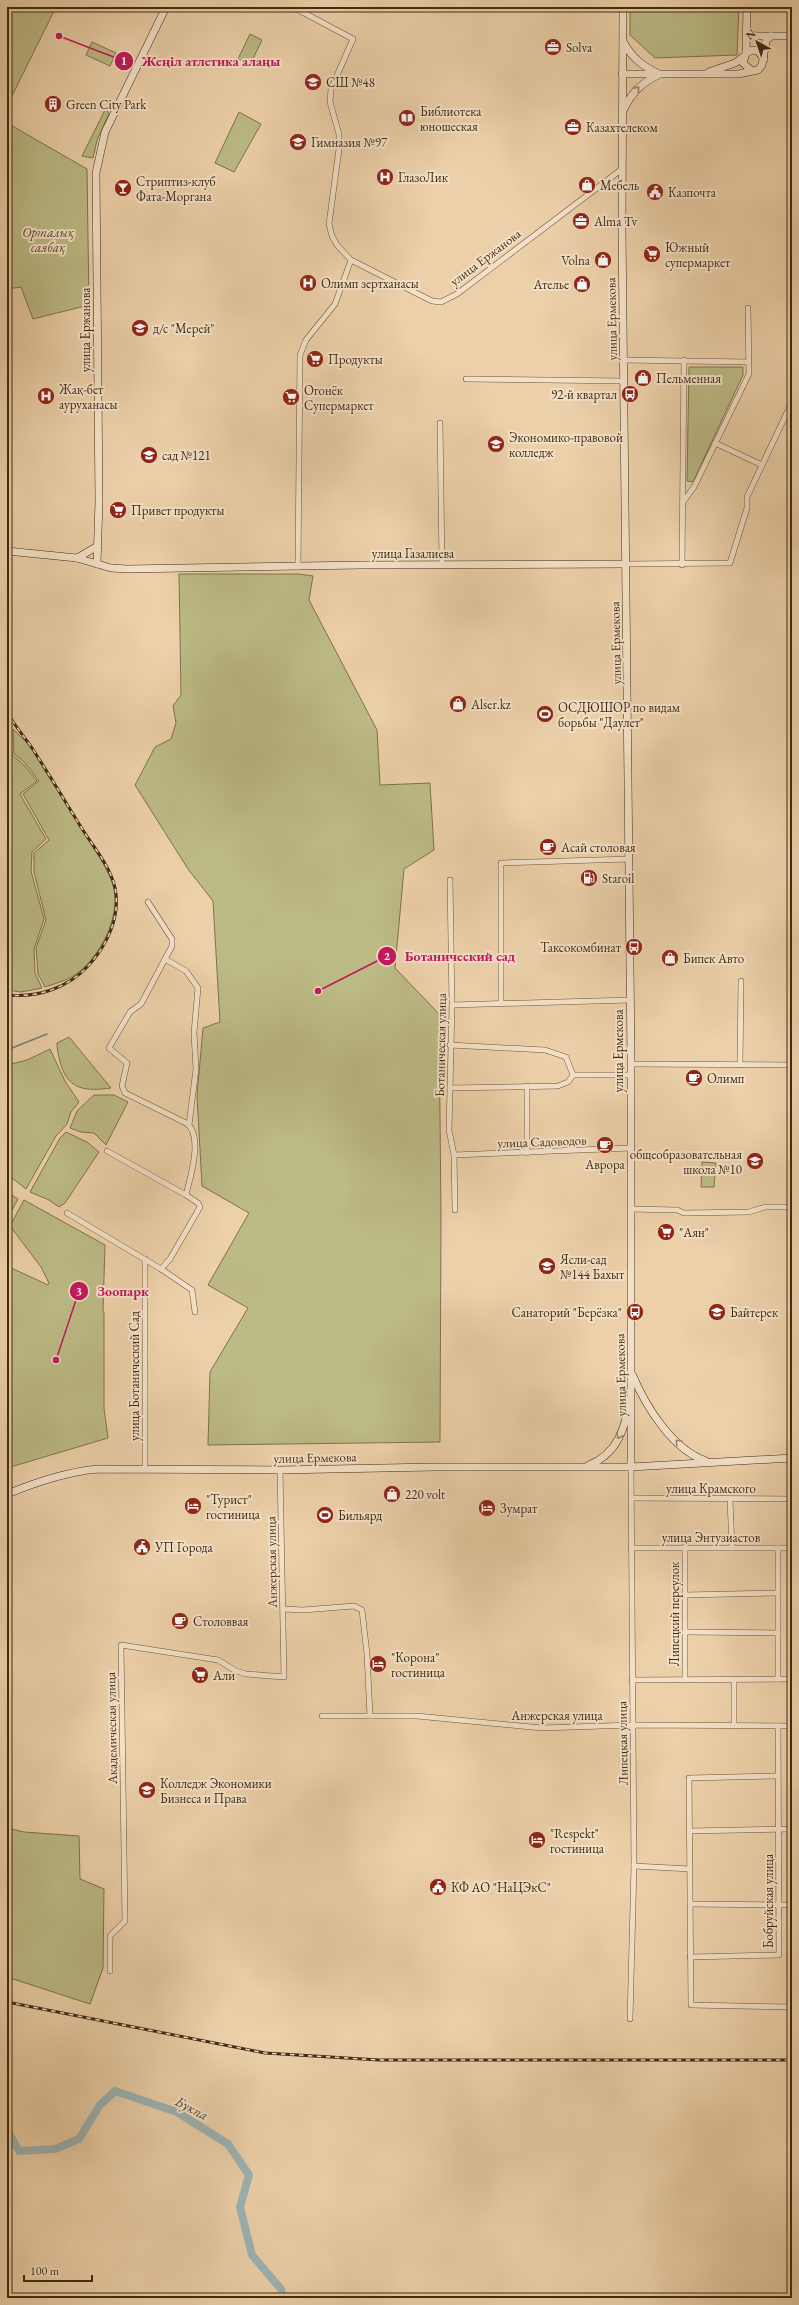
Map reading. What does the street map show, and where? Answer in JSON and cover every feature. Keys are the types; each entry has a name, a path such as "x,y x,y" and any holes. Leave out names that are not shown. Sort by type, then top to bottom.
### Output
{"main road":[{"name":"улица Ержанова","path":"97,564 100,501 95,187 101,144 166,7"},
{"name":"улица Ермекова","path":"7,1494 32,1484 77,1471 144,1469 280,1470 632,1467 631,1064 622,169 622,74 624,43 623,7"},
{"path":"747,7 744,66 752,70"},
{"path":"746,30 755,36 792,36"},
{"path":"622,74 738,74 760,68 764,59 766,41 770,36"},
{"path":"624,43 630,54 645,67 659,74"},
{"path":"703,74 735,63 752,50 758,51 764,59"},
{"path":"623,111 629,97 643,82 659,74"},
{"path":"77,558 98,546"},
{"name":"улица Газалиева","path":"7,551 77,558 97,564 127,569 626,564"},
{"path":"631,1371 647,1405 674,1439 697,1458 710,1462"},
{"path":"585,1467 602,1459 612,1450 624,1427 631,1371"},
{"path":"632,1467 792,1458"}],"street":[{"name":"улица Ержанова","path":"293,7 353,39 331,88 330,102 339,134 340,149 329,224 337,245 351,260 432,300 441,302 448,300 622,169"},
{"path":"298,567 300,355 306,340 334,304 351,260"},
{"path":"683,502 694,487 749,374 748,308"},
{"path":"624,360 748,362"},
{"path":"682,565 684,360"},
{"path":"466,379 624,381"},
{"path":"715,443 762,465 792,402"},
{"path":"440,423 442,565"},
{"name":"улица Газалиева","path":"626,564 682,565 730,563 747,508 747,498 762,465"},
{"path":"501,1004 501,863 629,859"},
{"name":"Ботаническая улица","path":"450,880 452,1005 449,1130 454,1155 455,1210"},
{"path":"148,902 172,939 172,946 141,1004 130,1012 109,1048 127,1063 122,1086 125,1093 189,1125"},
{"path":"165,959 186,971 198,988 194,1033 196,1069 189,1125 194,1135 194,1154 186,1195"},
{"path":"740,1065 741,981"},
{"path":"452,1005 630,1000"},
{"path":"450,1045 545,1050 566,1057 573,1076"},
{"path":"631,1064 792,1065"},
{"path":"450,1088 558,1086 568,1082 573,1076 631,1075"},
{"path":"527,1086 527,1153"},
{"name":"улица Садоводов","path":"454,1155 631,1148"},
{"path":"107,1151 186,1195 198,1203 200,1207 170,1259 162,1269"},
{"path":"631,1209 677,1210 684,1214 749,1212 765,1207 792,1207"},
{"path":"67,1213 162,1269 192,1290 195,1312"},
{"name":"улица Ботанический Сад","path":"144,1469 145,1259"},
{"name":"Липецкая улица","path":"630,2019 634,1866 631,1548 632,1467"},
{"name":"Анжерская улица","path":"280,1470 284,1677"},
{"name":"улица Крамского","path":"631,1498 792,1499"},
{"path":"730,1499 732,1548"},
{"name":"улица Энтузиастов","path":"631,1548 792,1548"},
{"name":"Липецкий переулок","path":"684,1680 685,1548"},
{"path":"778,1548 778,1679"},
{"path":"685,1595 778,1593"},
{"path":"283,1610 354,1606 362,1610 367,1654 370,1716"},
{"path":"685,1632 778,1633"},
{"name":"Академическая улица","path":"110,1972 110,1936 125,1921 121,1645 218,1660 236,1671 246,1674 284,1677"},
{"path":"632,1680 792,1678"},
{"path":"734,1679 734,1726"},
{"name":"Анжерская улица","path":"322,1716 417,1716 529,1727 633,1725 792,1726"},
{"name":"Бобруйская улица","path":"690,1957 778,1956 778,1726"},
{"path":"778,1776 689,1778 691,2005 792,2007"},
{"path":"690,1831 792,1829"},
{"path":"634,1866 690,1869"},
{"path":"690,1904 792,1905"}],"green space":[{"path":"7,7 56,7 7,106"},
{"path":"630,7 739,7 737,55 655,58 630,35"},
{"path":"250,34 262,40 250,65 238,59"},
{"path":"92,42 116,53 110,66 86,55"},
{"path":"106,108 109,114 97,140 93,158 82,156"},
{"path":"239,112 261,124 234,172 215,163"},
{"name":"Орталық саябақ","path":"7,123 87,169 89,305 33,319 21,287 7,289"},
{"path":"689,367 743,367 743,375 693,482 687,481"},
{"path":"179,574 299,574 313,576 309,600 377,730 380,785 430,783 434,850 404,869 395,968 439,1014 441,1218 440,1442 208,1445 210,1372 248,1308 208,1285 249,1213 202,1186 197,1096 203,1028 220,1022 213,901 188,869 135,785 155,747 171,739 176,723 173,706 181,695"},
{"path":"7,727 11,730 12,755 24,765 37,781 20,794 46,839 32,852 31,871 44,919 34,949 35,973 42,988 21,992 7,990"},
{"path":"13,729 29,745 103,863 115,893 112,919 103,942 97,952 82,969 73,976 45,987 38,974 36,948 46,920 34,872 34,853 49,840 23,794 39,781 25,763 14,754"},
{"path":"69,1037 111,1088 87,1089 80,1087 69,1080 64,1074 57,1043"},
{"path":"50,1049 65,1081 79,1102 71,1112 67,1124 56,1136 26,1189 7,1174 7,1065 27,1060"},
{"path":"94,1095 114,1095 128,1102 106,1145 94,1133 81,1132 70,1128 77,1111"},
{"path":"66,1132 87,1142 99,1152 65,1203 59,1207 49,1200 30,1192 60,1138"},
{"path":"702,1162 716,1163 714,1187 701,1187"},
{"path":"7,1192 18,1199 7,1219"},
{"path":"24,1200 105,1245 103,1311 104,1408 108,1438 7,1468 7,1266 48,1285 49,1283 41,1267 10,1226"},
{"path":"7,1828 24,1832 79,1836 80,1879 104,1889 103,1968 90,2004 7,1977"}],"waterway":[{"path":"7,1050 47,1034"},
{"name":"Букпа","path":"7,2130 19,2151 55,2149 79,2139 100,2105 115,2091 177,2112 228,2144 249,2175 240,2207 252,2255 281,2289 283,2298"}],"railway":[{"path":"7,713 37,755 102,859 111,876 116,894 115,913 110,932 101,950 81,973 72,980 52,990 30,995 7,995"},
{"path":"7,2002 265,2053 379,2060 792,2060"}],"place":[{"name":"Жеңіл атлетика алаңы","path":"59,36"},
{"name":"Solva","path":"553,47"},
{"name":"СШ №48","path":"313,82"},
{"name":"Green City Park","path":"53,104"},
{"name":"Библиотека юношеская","path":"407,118"},
{"name":"Казахтелеком","path":"573,127"},
{"name":"Гимназия №97","path":"298,142"},
{"name":"ГлазоЛик","path":"385,177"},
{"name":"Мебель","path":"587,185"},
{"name":"Стриптиз-клуб Фата-Моргана","path":"123,188"},
{"name":"Казпочта","path":"655,192"},
{"name":"Alma Tv","path":"581,221"},
{"name":"Южный супермаркет","path":"652,254"},
{"name":"Volna","path":"603,260"},
{"name":"Олимп зертханасы","path":"308,283"},
{"name":"Ателье","path":"582,284"},
{"name":"д/с \"Мерей\"","path":"140,328"},
{"name":"Продукты","path":"315,359"},
{"name":"Пельменная","path":"643,378"},
{"name":"92-й квартал","path":"630,394"},
{"name":"Жақ-бет ауруханасы","path":"46,396"},
{"name":"Огонёк Супермаркет","path":"291,397"},
{"name":"Экономико-правовой колледж","path":"496,444"},
{"name":"сад №121","path":"149,455"},
{"name":"Привет продукты","path":"118,510"},
{"name":"Alser.kz","path":"458,704"},
{"name":"ОСДЮШОР по видам борьбы \"Даулет\"","path":"545,714"},
{"name":"Асай столовая","path":"548,847"},
{"name":"Staroil","path":"589,878"},
{"name":"Таксокомбинат","path":"634,947"},
{"name":"Бипек Авто","path":"670,958"},
{"name":"Ботанический сад","path":"318,991"},
{"name":"Олимп","path":"694,1078"},
{"name":"Аврора","path":"605,1145"},
{"name":"общеобразовательная школа №10","path":"755,1161"},
{"name":"\"Аян\"","path":"666,1232"},
{"name":"Ясли-сад №144 Бахыт","path":"547,1266"},
{"name":"Санаторий \"Берёзка\"","path":"635,1312"},
{"name":"Байтерек","path":"717,1312"},
{"name":"Зоопарк","path":"56,1360"},
{"name":"220 volt","path":"392,1494"},
{"name":"\"Турист\" гостиница","path":"193,1506"},
{"name":"Зумрат","path":"487,1508"},
{"name":"Бильярд","path":"325,1515"},
{"name":"УП Города","path":"142,1547"},
{"name":"Столоввая","path":"180,1621"},
{"name":"\"Корона\" гостиница","path":"378,1664"},
{"name":"Али","path":"200,1675"},
{"name":"Колледж Экономики Бизнеса и Права","path":"147,1790"},
{"name":"\"Respekt\" гостиница","path":"537,1840"},
{"name":"КФ АО \"НаЦЭкС\"","path":"438,1887"}]}
